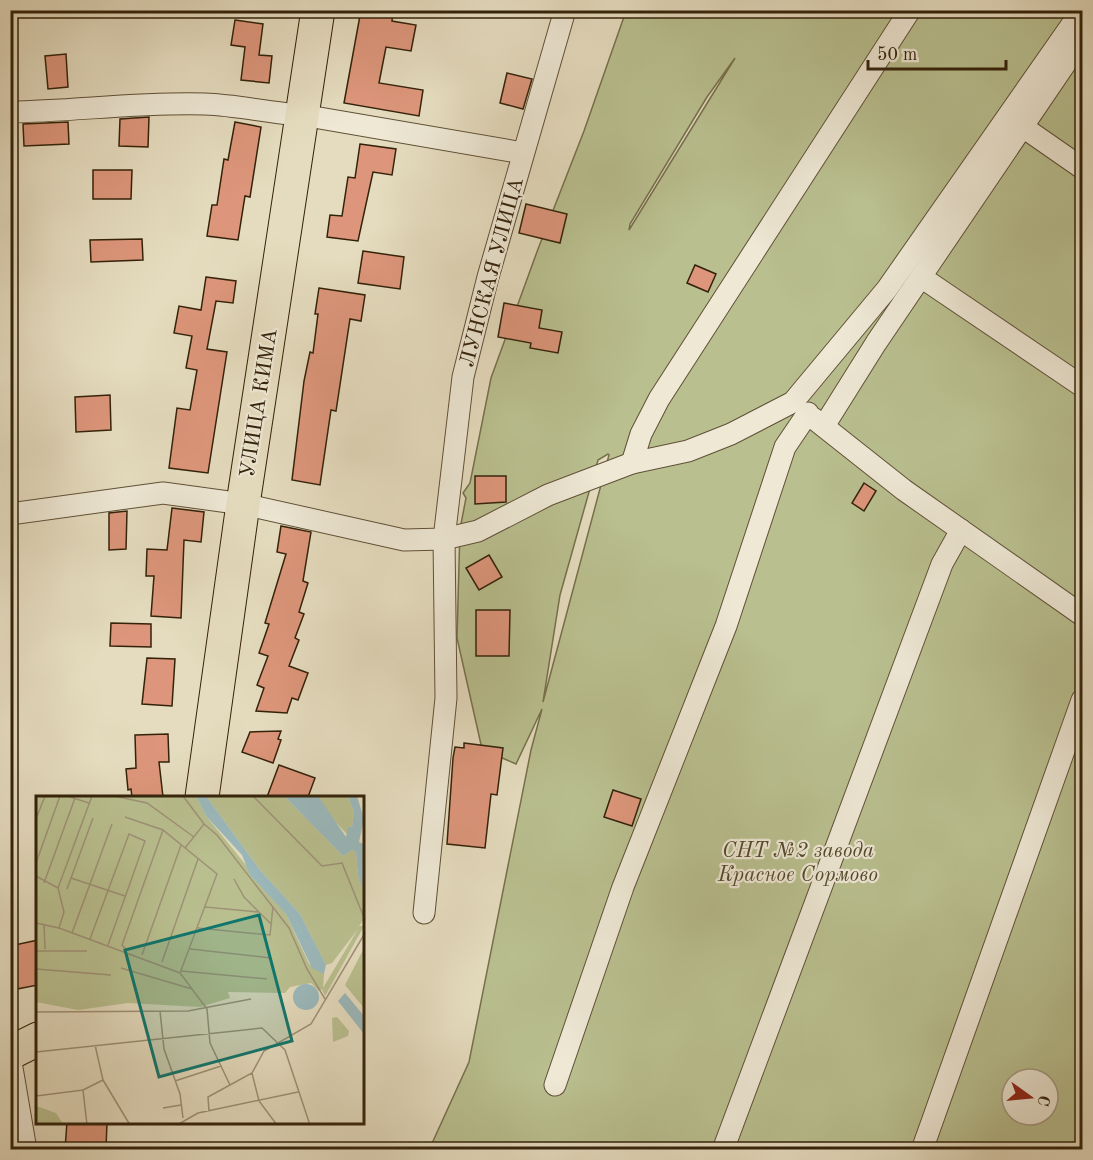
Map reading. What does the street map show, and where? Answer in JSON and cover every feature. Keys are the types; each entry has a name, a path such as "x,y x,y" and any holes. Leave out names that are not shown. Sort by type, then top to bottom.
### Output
{"main road":[{"name":"УЛИЦА КИМА","path":"202,796 243,504 318,10"},
{"path":"10,1054 36,1040"}],"street":[{"name":"ЛУНСКАЯ УЛИЦА","path":"424,913 446,698 444,539 463,377 488,277 565,10"},
{"path":"632,463 641,434 659,399 910,10"},
{"path":"555,1085 623,887 726,626 785,447 887,289 1082,10"},
{"path":"10,514 162,493 243,504 404,540 444,539 478,531 548,495 632,463 688,451 731,434 808,414 876,343 1083,39"},
{"path":"10,112 69,111 135,104 207,104 302,115 524,153"},
{"path":"1023,127 1083,168"},
{"path":"921,277 1083,386"},
{"path":"808,414 904,490 1083,615"},
{"path":"723,1149 942,564 961,530"},
{"path":"922,1149 1083,700"},
{"path":"10,1054 26,1149"}],"green space":[{"name":"СНТ №2 завода Красное Сормово","path":"626,11 1082,11 1082,1149 429,1150 469,1062 531,750 542,709 516,764 482,749 457,638 460,529 466,498 463,493 470,483 491,378 584,131","holes":["735,58 629,230 630,224 707,97","609,455 543,702 560,595 598,460"]}],"building":[{"path":"361,10 393,10 392,21 416,25 411,51 386,47 379,83 423,90 419,116 344,103"},
{"path":"235,20 263,24 259,55 272,56 269,83 241,80 245,47 231,45"},
{"path":"66,54 68,87 48,89 45,56"},
{"path":"507,73 532,79 523,109 500,103"},
{"path":"149,117 148,147 119,146 120,119"},
{"path":"68,122 69,144 24,146 23,124"},
{"path":"235,122 261,127 250,197 245,196 238,240 207,236 212,205 217,205 224,159 228,160"},
{"path":"360,144 396,149 392,175 373,172 358,241 327,237 330,215 342,216 348,177 355,178"},
{"path":"93,170 132,170 131,199 93,199"},
{"path":"526,204 567,214 560,243 519,233"},
{"path":"142,239 143,260 91,262 90,240"},
{"path":"363,251 404,257 400,289 358,283"},
{"path":"695,265 716,274 708,292 687,283"},
{"path":"206,277 236,281 233,303 216,301 207,349 227,352 208,473 169,468 177,408 190,410 197,370 186,368 192,336 174,333 179,306 201,310"},
{"path":"319,288 365,295 361,321 350,319 336,411 331,410 320,485 292,480 304,381 310,352 313,353"},
{"path":"504,303 542,310 539,328 562,332 558,353 530,348 531,343 498,337"},
{"path":"110,395 111,430 76,432 75,397"},
{"path":"475,476 506,476 506,502 475,504"},
{"path":"864,483 876,491 864,511 852,503"},
{"path":"172,508 204,512 201,542 184,540 181,618 151,616 154,576 146,576 147,549 167,550"},
{"path":"127,511 126,549 109,550 109,513"},
{"path":"281,526 311,532 303,581 308,583 299,612 304,614 295,638 299,640 289,666 308,673 298,700 292,698 287,713 256,711 264,688 257,685 268,656 259,653 269,624 265,623 286,554 277,552"},
{"path":"489,555 502,577 479,590 466,568"},
{"path":"476,610 510,610 509,656 476,656"},
{"path":"111,623 151,624 151,647 110,646"},
{"path":"147,658 175,659 172,706 142,704"},
{"path":"281,731 278,739 281,740 273,763 242,752 250,732"},
{"path":"168,734 169,762 159,762 163,796 132,796 131,789 128,790 126,769 136,768 135,735"},
{"path":"464,743 503,748 497,795 491,794 485,848 447,844 453,758 455,747 464,748"},
{"path":"279,765 315,778 308,796 267,796"},
{"path":"613,790 641,799 632,826 604,817"},
{"path":"36,940 36,985 17,989 10,946"},
{"path":"67,1124 107,1124 106,1149 65,1149"}]}
